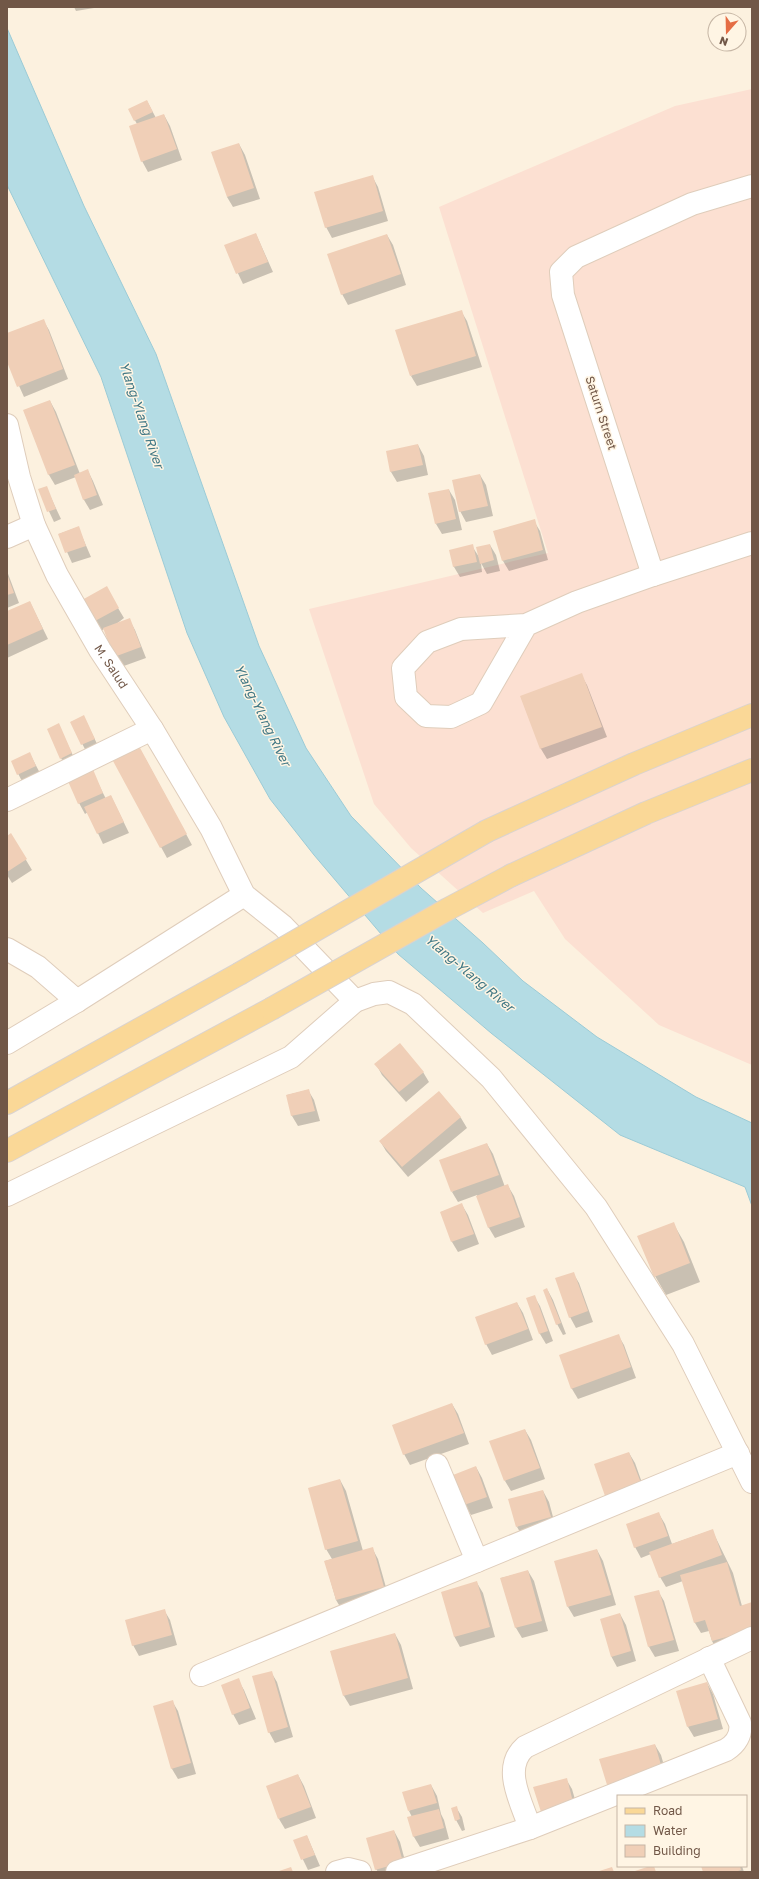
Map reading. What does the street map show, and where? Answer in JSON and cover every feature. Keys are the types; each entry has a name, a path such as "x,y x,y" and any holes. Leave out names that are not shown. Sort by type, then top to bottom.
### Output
{"main road":[{"path":"7,1104 239,974 487,831 634,764 752,715"},
{"path":"7,1151 271,1009 448,909 512,875 646,813 752,770"}],"street":[{"name":"Saturn Street","path":"653,575 563,295 560,272 576,257 692,204 752,186"},
{"name":"M. Salud","path":"7,425 19,477 34,525 57,575 96,643 152,729 211,828 244,895"},
{"path":"7,537 34,525"},
{"path":"526,624 481,703 451,717 426,716 406,698 403,668 427,642 461,629 526,624 577,602 653,575 752,543"},
{"path":"7,800 152,729"},
{"path":"7,1043 77,1001 244,895 284,926 355,1001"},
{"path":"7,949 38,967 77,1001"},
{"path":"7,1195 291,1057 355,1001 374,994 389,992 412,1004 492,1078 596,1207 683,1344 752,1482"},
{"path":"201,1675 738,1453"},
{"path":"437,1465 477,1562"},
{"path":"530,1828 513,1777 513,1765 521,1750 525,1746 752,1638"},
{"path":"397,1872 530,1828 726,1750 732,1746 741,1729 740,1723 709,1658"},
{"path":"337,1872 348,1869 360,1872"}],"shaded area":[{"path":"752,89 752,1065 659,1025 565,939 534,891 483,913 411,848 374,804 309,609 548,553 439,207 675,106"}],"water":[{"name":"Ylang-Ylang River","path":"7,28 84,206 156,354 259,646 306,748 351,816 421,888 523,981 597,1037 696,1097 752,1123 752,1206 745,1187 620,1135 491,1033 398,954 314,855 270,799 224,717 187,633 101,377 7,185"}],"building":[{"path":"147,100 153,112 134,121 128,109"},
{"path":"164,114 177,149 141,162 129,126"},
{"path":"239,143 254,188 227,197 211,152"},
{"path":"373,175 383,211 325,228 314,192"},
{"path":"256,233 268,262 236,274 224,245"},
{"path":"387,234 401,274 341,295 327,254"},
{"path":"462,310 476,356 410,376 395,330"},
{"path":"44,319 63,369 17,387 7,362 7,333"},
{"path":"50,400 75,465 48,475 23,410"},
{"path":"418,444 423,465 390,472 386,451"},
{"path":"88,469 97,495 83,500 74,475"},
{"path":"480,474 488,506 459,512 452,480"},
{"path":"47,486 56,509 47,512 38,489"},
{"path":"449,489 456,519 435,524 428,493"},
{"path":"535,519 543,550 502,561 493,531"},
{"path":"79,526 86,546 65,553 58,534"},
{"path":"473,544 477,562 453,567 449,550"},
{"path":"490,544 494,560 480,564 476,547"},
{"path":"7,574 14,593 7,595"},
{"path":"107,586 119,608 95,621 82,600"},
{"path":"30,601 43,629 7,645 7,611"},
{"path":"130,618 141,647 114,657 103,628"},
{"path":"582,673 602,727 540,749 520,696"},
{"path":"84,715 95,739 81,745 70,722"},
{"path":"59,723 72,753 60,759 47,729"},
{"path":"139,746 187,834 160,848 113,761"},
{"path":"30,752 36,766 17,775 11,761"},
{"path":"92,767 103,793 78,804 67,779"},
{"path":"111,795 124,822 97,834 84,807"},
{"path":"11,833 27,859 7,872 7,836"},
{"path":"400,1043 424,1072 399,1092 374,1064"},
{"path":"309,1089 315,1111 291,1116 286,1095"},
{"path":"439,1091 461,1117 402,1167 379,1141"},
{"path":"487,1143 499,1175 451,1192 439,1160"},
{"path":"508,1184 520,1217 488,1228 476,1196"},
{"path":"462,1203 474,1234 451,1242 440,1212"},
{"path":"674,1222 690,1263 654,1277 637,1236"},
{"path":"574,1272 588,1311 569,1318 555,1278"},
{"path":"547,1288 561,1323 556,1325 543,1290"},
{"path":"535,1295 548,1331 539,1334 526,1298"},
{"path":"517,1302 528,1329 485,1345 475,1317"},
{"path":"619,1334 631,1367 571,1389 559,1355"},
{"path":"452,1403 464,1433 403,1455 392,1425"},
{"path":"525,1429 540,1468 504,1481 489,1441"},
{"path":"629,1452 641,1483 605,1496 594,1464"},
{"path":"476,1466 487,1497 464,1505 453,1475"},
{"path":"340,1479 358,1541 325,1550 308,1488"},
{"path":"543,1490 551,1517 516,1527 508,1499"},
{"path":"659,1512 668,1536 634,1548 626,1524"},
{"path":"713,1529 722,1555 659,1578 649,1552"},
{"path":"373,1547 384,1587 336,1600 324,1561"},
{"path":"597,1549 611,1595 567,1607 554,1561"},
{"path":"727,1562 740,1606 752,1602 752,1630 712,1641 705,1620 694,1623 680,1575"},
{"path":"528,1570 542,1621 515,1628 500,1578"},
{"path":"477,1581 490,1627 454,1637 441,1592"},
{"path":"659,1590 674,1640 648,1647 634,1596"},
{"path":"165,1609 172,1635 132,1646 125,1620"},
{"path":"620,1613 631,1651 611,1657 600,1619"},
{"path":"395,1633 408,1678 343,1696 330,1651"},
{"path":"272,1671 288,1727 268,1733 252,1676"},
{"path":"239,1678 250,1708 232,1715 221,1685"},
{"path":"707,1682 718,1719 687,1727 676,1691"},
{"path":"173,1700 191,1763 171,1769 153,1706"},
{"path":"655,1744 663,1772 608,1788 599,1759"},
{"path":"298,1774 311,1807 278,1819 266,1786"},
{"path":"567,1778 574,1806 542,1815 533,1787"},
{"path":"431,1784 437,1803 408,1811 402,1792"},
{"path":"457,1806 460,1819 455,1821 451,1808"},
{"path":"439,1809 444,1828 413,1837 407,1817"},
{"path":"394,1830 403,1862 375,1870 366,1838"},
{"path":"307,1835 315,1855 301,1860 293,1840"},
{"path":"291,1867 293,1872 276,1872"},
{"path":"612,1867 614,1872 596,1872"},
{"path":"647,1867 654,1867 656,1872 632,1872"},
{"path":"701,1867 740,1867 741,1870 735,1872 703,1872"}]}
